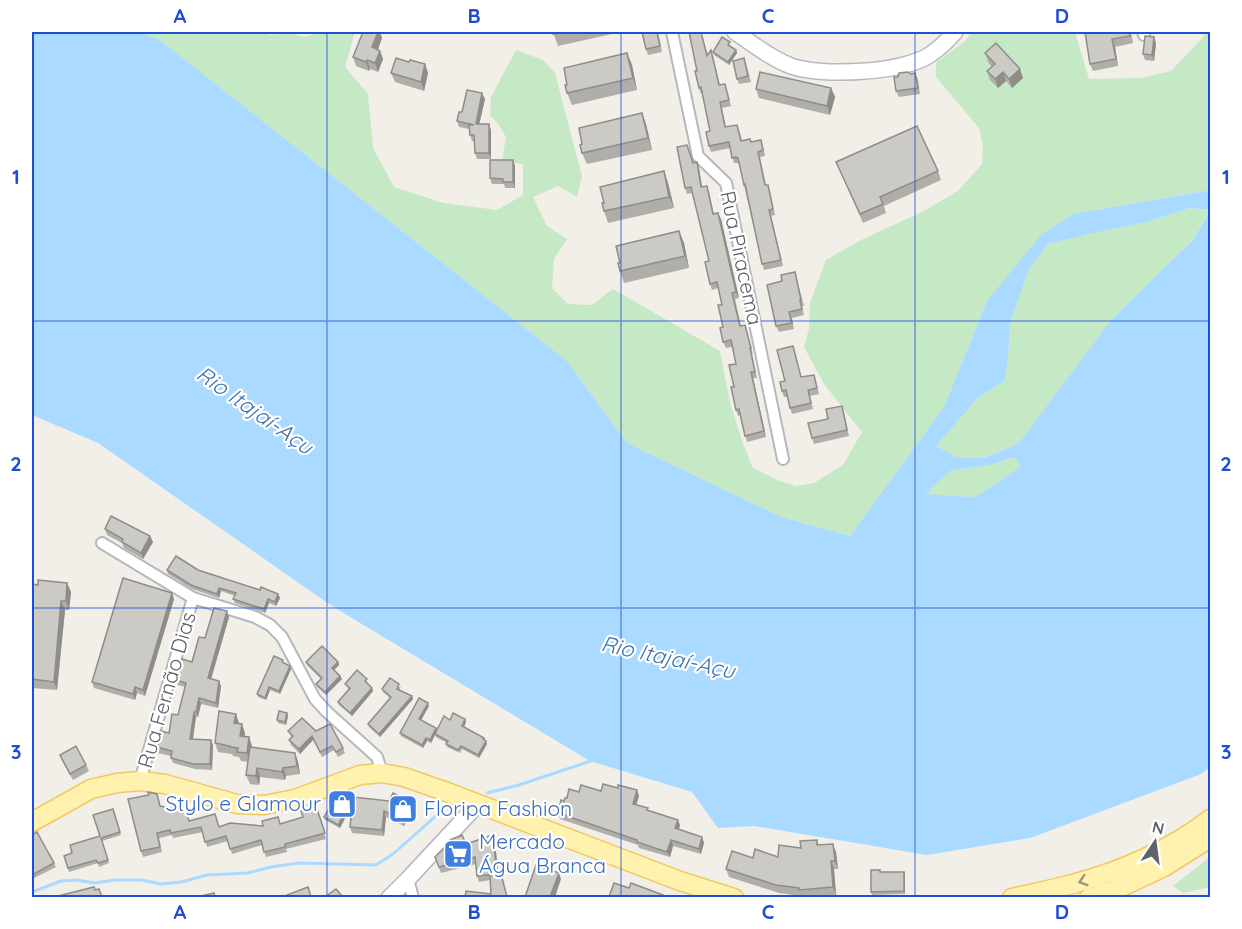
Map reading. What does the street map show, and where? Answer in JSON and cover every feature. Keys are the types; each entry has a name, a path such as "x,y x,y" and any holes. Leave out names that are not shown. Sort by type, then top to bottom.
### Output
{"main road":[{"path":"32,822 91,789 117,783 140,781 165,784 237,804 264,806 295,799 360,775 382,773 404,777 680,881 734,897"},
{"path":"1012,897 1077,883 1114,887 1151,855 1210,819"},
{"path":"1089,897 1164,867 1210,838"}],"street":[{"name":"Rua Piracema","path":"672,32 698,156 726,183 783,459"},
{"path":"735,32 790,66 814,71 837,72 893,67 914,62 930,55 955,32"},
{"path":"102,543 193,598 255,617 270,625 282,636 315,699 377,757 382,773"},
{"name":"Rua Fernão Dias","path":"140,781 193,598"},
{"path":"389,897 478,804"},
{"path":"408,879 412,897"}],"green space":[{"path":"138,32 256,32 271,35 288,33 305,37 318,32 355,32 345,67 368,94 373,148 394,187 443,203 497,210 523,195 523,164 502,161 506,137 490,115 491,97 516,50 543,60 555,73 582,176 577,197 558,186 533,197 547,226 567,239 554,259 552,288 568,304 592,305 613,289 720,351 730,402 753,468 779,481 796,486 814,483 843,465 862,432 824,384 804,347 809,329 810,303 826,260 859,241 926,210 959,190 982,164 983,146 979,128 936,77 936,63 964,42 972,32 1075,32 1089,79 1141,78 1171,71 1210,32 1210,190 1074,214 987,301 944,407 850,536 781,517 627,443 567,361 160,40"},
{"path":"1190,208 1210,210 1192,241 1111,320 1019,443 984,458 956,457 936,446 977,399 1005,380 1010,323 1029,268 1048,244 1147,222"},
{"path":"1015,457 1022,466 974,497 924,494 950,471 989,465"},
{"path":"1210,857 1210,887 1183,893 1173,886"}],"water":[{"name":"Rio Itajaí-Açu","path":"32,32 138,32 160,40 567,361 627,443 781,517 850,536 944,407 987,301 1042,234 1074,214 1210,190 1210,210 1190,208 1147,222 1048,244 1029,269 1010,323 1005,380 977,399 936,446 956,457 984,458 1019,443 1111,320 1192,241 1210,211 1210,767 1201,774 1030,838 927,855 754,826 718,828 692,792 590,761 332,606 98,443 32,415","holes":["1015,457 1021,466 974,497 925,494 950,471 989,465"]}],"building":[{"path":"363,32 378,32 372,47 380,51 375,63 353,57"},
{"path":"642,32 657,32 660,46 646,49"},
{"path":"689,32 701,32 707,56 711,50 719,85 725,84 729,100 720,102 725,127 737,125 741,141 761,140 763,150 758,152 765,185 768,185 773,209 769,210 781,260 762,264 738,158 732,158 729,142 709,146 706,132 710,131 701,87 699,88 695,71 697,71"},
{"path":"1085,32 1129,32 1130,36 1112,39 1116,59 1090,64"},
{"path":"1145,36 1154,37 1152,55 1143,54"},
{"path":"722,37 736,50 728,62 713,52"},
{"path":"996,43 1020,69 1009,79 1003,72 995,79 987,71 995,64 985,53"},
{"path":"627,53 633,78 567,93 564,68"},
{"path":"396,58 425,64 421,82 391,73"},
{"path":"744,58 748,76 737,79 733,61"},
{"path":"760,72 831,88 827,106 756,89"},
{"path":"899,73 915,73 918,88 896,91 894,77 898,77"},
{"path":"467,90 482,93 476,124 489,124 489,153 475,153 474,135 470,135 469,125 474,125 457,121 459,112 462,112"},
{"path":"642,113 648,138 582,153 579,128"},
{"path":"917,126 938,171 880,197 883,204 860,214 836,162"},
{"path":"687,145 693,163 697,162 701,187 707,186 713,214 718,213 736,292 732,293 740,326 745,325 751,348 755,372 751,372 764,431 745,436 731,387 734,387 729,365 736,364 731,340 723,342 720,328 723,327 718,305 722,305 717,282 710,284 705,262 709,261 691,187 685,188 677,147"},
{"path":"490,160 513,160 513,182 490,178"},
{"path":"664,171 669,197 604,211 600,187"},
{"path":"679,231 685,256 620,271 616,246"},
{"path":"795,272 802,309 789,312 792,323 776,326 767,285 782,281 781,275"},
{"path":"793,346 801,377 814,375 817,388 808,390 811,403 790,408 786,390 782,391 780,382 785,381 777,350"},
{"path":"842,406 847,430 812,438 808,423 828,419 826,409"},
{"path":"111,516 150,536 141,553 105,529"},
{"path":"176,556 198,570 260,590 261,587 278,594 275,602 268,599 264,609 233,599 236,593 219,588 217,594 191,585 167,570"},
{"path":"123,578 172,593 143,690 135,687 133,694 92,682"},
{"path":"38,580 67,583 66,601 61,601 54,682 32,679 32,584 38,585"},
{"path":"214,608 227,611 208,678 219,681 216,703 199,698 196,712 194,712 190,739 211,740 210,764 193,764 171,758 172,751 157,747 161,731 169,733 172,714 178,715 186,683 176,680 182,659 192,662 199,637 205,638"},
{"path":"322,646 338,662 332,668 340,676 325,692 316,684 322,678 306,662"},
{"path":"274,656 290,666 279,691 269,687 265,698 257,694"},
{"path":"357,670 367,679 365,681 372,688 350,713 338,702 350,688 345,684"},
{"path":"390,678 399,684 397,689 412,696 379,734 368,724 391,697 382,689"},
{"path":"419,698 428,703 419,719 436,728 430,740 426,738 422,745 400,733"},
{"path":"219,711 236,714 234,723 242,724 240,736 249,737 247,753 237,752 238,748 215,743"},
{"path":"279,711 287,713 285,722 277,720"},
{"path":"453,713 465,719 462,726 486,741 478,755 461,746 458,750 446,744 448,741 435,734 444,716 450,720"},
{"path":"302,718 316,731 330,724 343,748 336,752 332,746 320,752 312,736 299,749 289,740 293,736 288,731"},
{"path":"76,746 86,765 70,774 60,755"},
{"path":"250,747 295,753 297,766 283,768 282,772 257,768 256,776 246,775"},
{"path":"603,784 637,790 633,804 678,820 675,828 702,837 699,849 671,840 667,852 558,813 561,800 564,801 567,798 569,789 579,792 581,785 601,791"},
{"path":"148,792 157,794 160,806 186,811 189,821 215,814 219,827 230,823 263,826 262,821 278,817 280,824 303,817 301,811 316,806 325,833 264,852 261,840 230,849 226,836 205,842 201,827 171,833 170,830 157,833 160,847 141,851 128,799 149,795"},
{"path":"393,793 411,802 402,820 384,811 382,830 350,827 353,797 389,801"},
{"path":"343,795 352,800 338,825 324,817 336,796 340,799"},
{"path":"113,809 120,832 101,838 108,860 98,863 96,860 68,868 64,856 72,853 70,845 100,836 93,815"},
{"path":"37,832 54,863 32,875 32,835"},
{"path":"462,835 466,844 490,836 494,846 497,874 477,876 475,857 439,867 435,857 450,840"},
{"path":"817,840 817,845 833,844 835,861 831,861 833,887 799,890 799,888 776,885 726,869 732,851 753,858 755,849 778,857 779,845 801,848 800,841"},
{"path":"536,865 559,873 551,894 560,897 525,897"},
{"path":"871,870 904,872 904,891 871,892"},
{"path":"501,874 507,897 465,897 466,891 491,894 490,876"},
{"path":"614,883 629,888 631,883 663,895 662,897 609,897"},
{"path":"94,887 95,890 99,889 102,897 54,897"},
{"path":"308,887 311,897 289,897 287,895"},
{"path":"336,889 343,897 325,897"},
{"path":"214,893 215,897 197,897"}],"waterway":[{"path":"487,793 594,760"},
{"path":"32,892 61,881 76,880 95,883 142,880 161,884 181,882 207,875 248,873 299,863 376,865 393,854 436,816"}],"place":[{"name":"Stylo e Glamour","path":"342,804"},
{"name":"Floripa Fashion","path":"403,809"},
{"name":"Mercado Água Branca","path":"458,854"}]}
